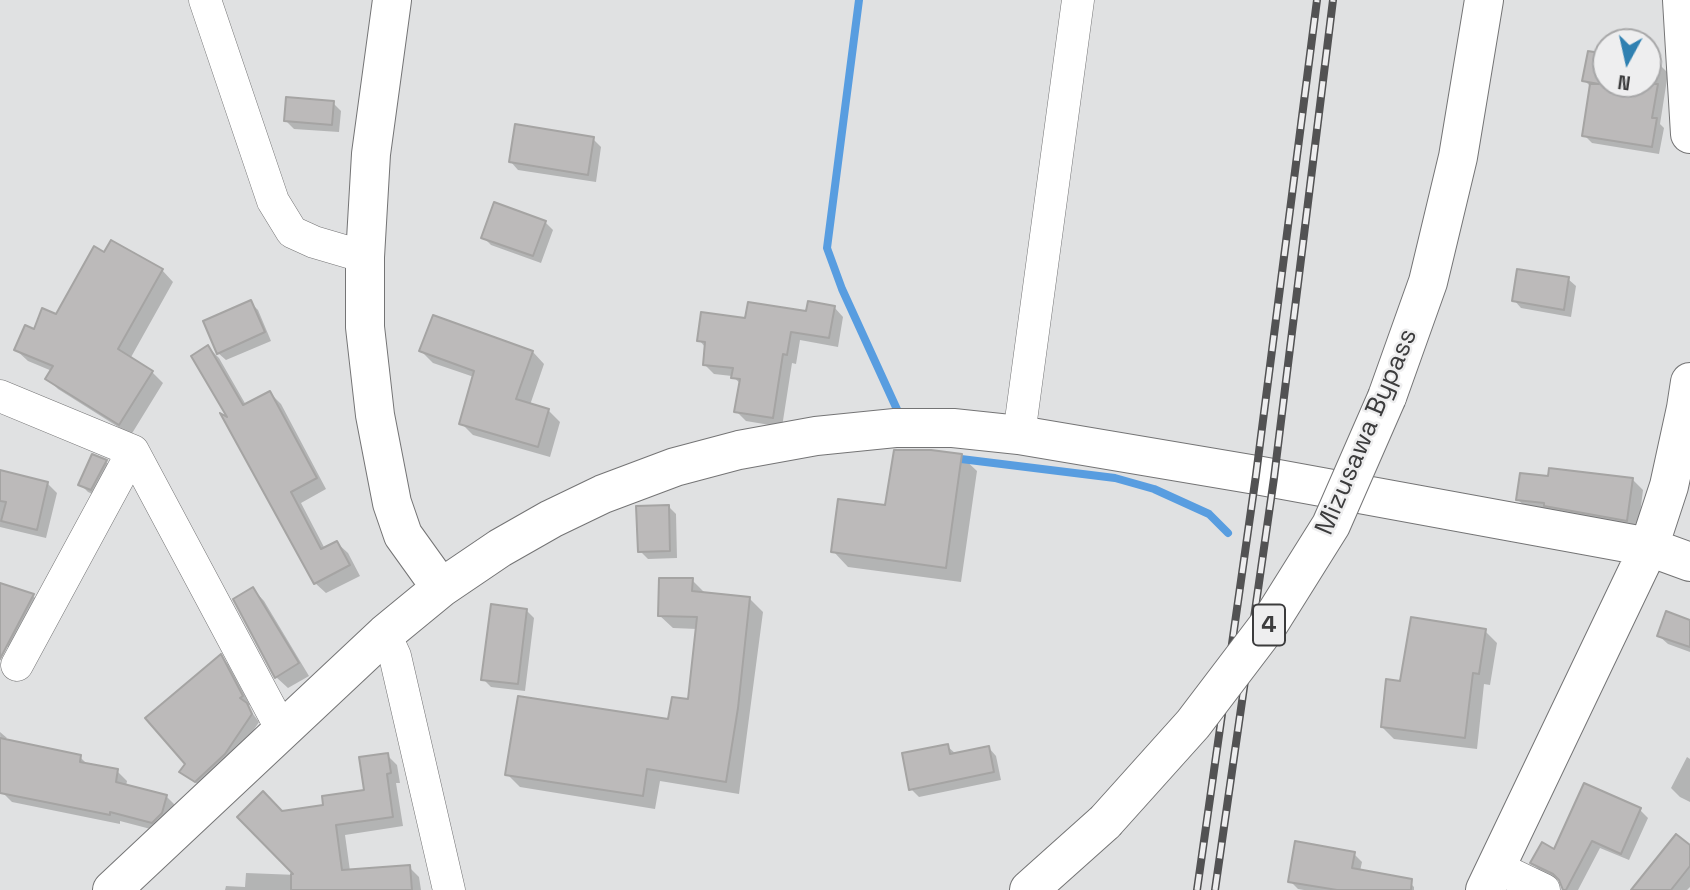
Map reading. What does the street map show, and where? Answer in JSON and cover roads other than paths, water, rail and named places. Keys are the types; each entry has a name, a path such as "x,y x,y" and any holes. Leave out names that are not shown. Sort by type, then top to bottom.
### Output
{"main road":[{"path":"392,0 370,154 365,327 375,415 392,503 403,536 441,588"},
{"name":"Mizusawa Bypass","path":"1029,890 1105,822 1193,724 1269,624 1331,525 1387,397 1428,282 1458,157 1484,0"},
{"path":"1682,0 1690,134"},
{"path":"1491,878 1649,547 1669,486 1690,382"},
{"path":"112,890 385,634 441,588 500,548 603,494 675,467 739,450 842,433 895,428 953,428 1019,435 1256,474 1649,547 1690,562"}],"street":[{"path":"205,0 273,201 292,232 314,242 365,257"},
{"path":"1019,435 1077,0"},
{"path":"0,396 133,451 282,730"},
{"path":"18,665 133,451"},
{"path":"385,634 395,656 449,890"},
{"path":"1491,878 1544,890"}],"waterway":[{"path":"859,0 827,248 842,289 900,416"},
{"path":"953,458 1115,478 1154,489 1209,514 1228,533"}],"railway":[{"path":"1197,890 1256,475 1317,0"},
{"path":"1215,890 1274,478 1333,0"}]}
